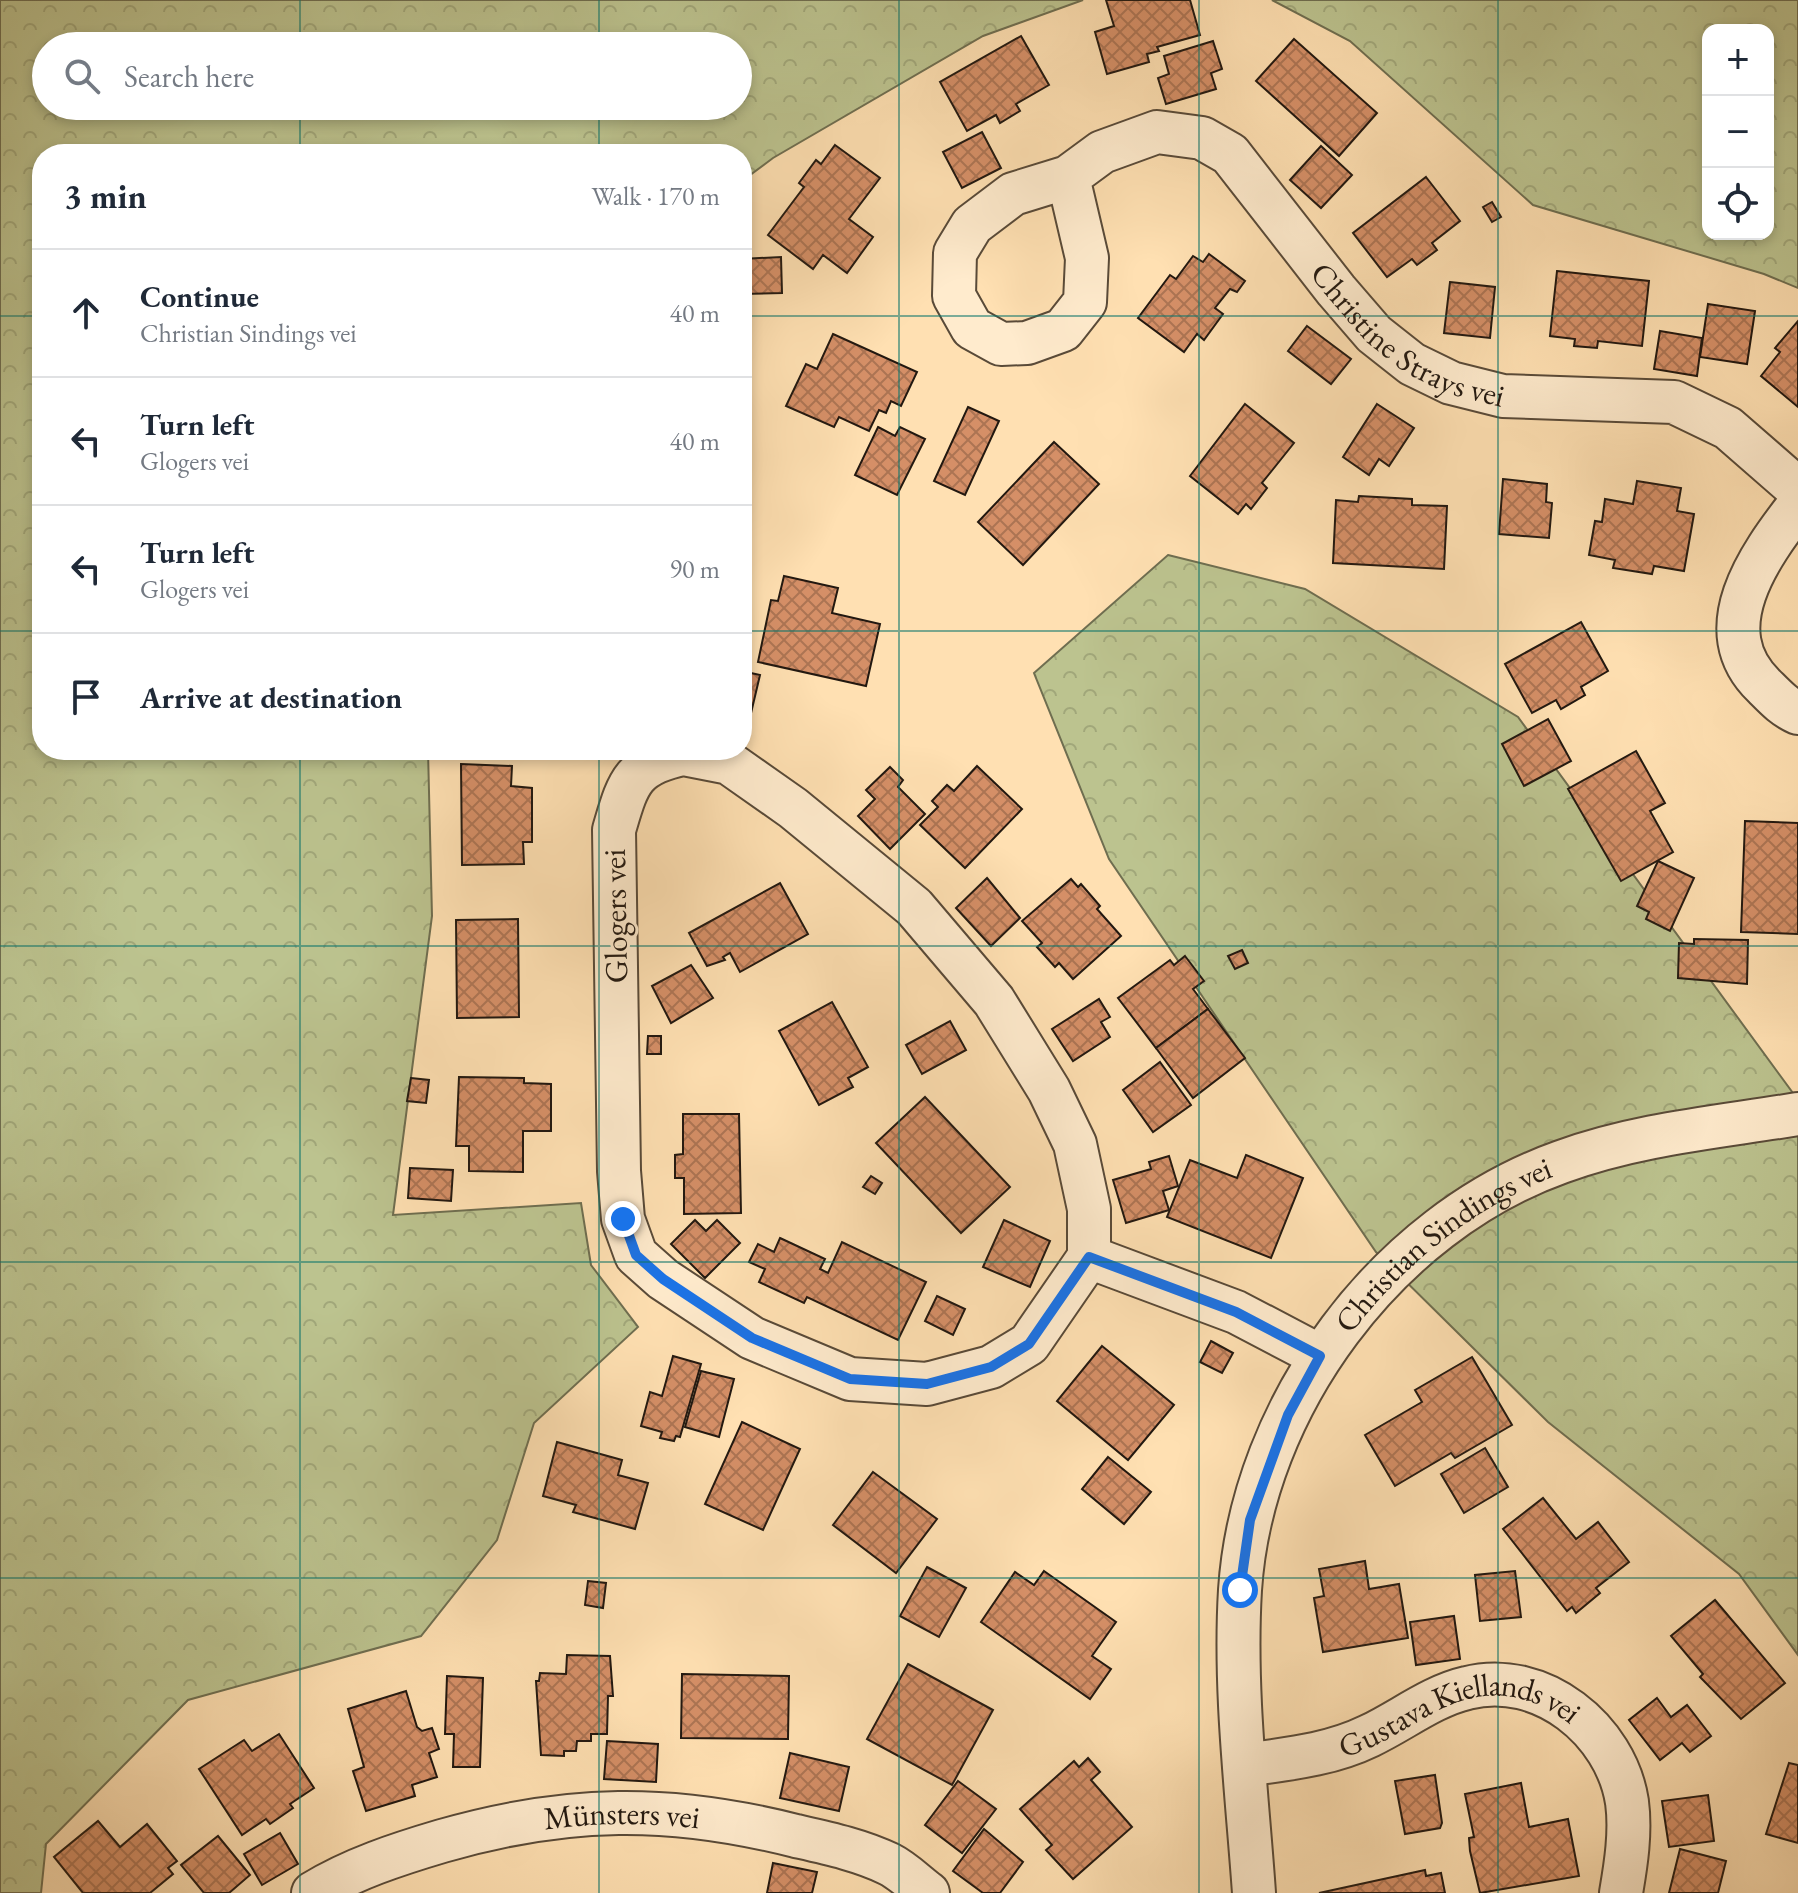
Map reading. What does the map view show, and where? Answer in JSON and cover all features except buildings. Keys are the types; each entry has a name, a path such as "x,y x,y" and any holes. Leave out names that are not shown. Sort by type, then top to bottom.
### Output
{"street":[{"name":"Christine Strays vei","path":"1068,177 1102,152 1157,132 1202,138 1230,154 1374,334 1412,364 1451,383 1503,396 1674,402 1728,428 1798,489"},
{"path":"1798,506 1761,554 1740,606 1737,646 1756,679 1787,708 1798,713"},
{"name":"Glogers vei","path":"652,760 628,782 614,830 619,1171 623,1219 636,1255 663,1279 752,1338 850,1379 927,1384 991,1367 1029,1344 1089,1257 1089,1209 1075,1144 1049,1090 994,1001 914,907 793,808 729,763 714,760"},
{"name":"Christian Sindings vei","path":"1254,1893 1245,1765 1240,1590 1250,1520 1288,1415 1320,1356 1364,1298 1419,1246 1500,1188 1598,1149 1798,1114"},
{"path":"1089,1257 1236,1312 1320,1356"},
{"name":"Gustava Kiellands vei","path":"1245,1765 1313,1756 1366,1738 1468,1688 1527,1688 1563,1703 1595,1733 1618,1768 1627,1803 1627,1857 1621,1893"},
{"name":"Münsters vei","path":"313,1893 336,1879 409,1851 490,1828 558,1815 624,1810 688,1814 745,1823 846,1848 890,1865 928,1893"}],"green space":[{"path":"0,0 1083,0 983,36 773,158 752,174 752,144 32,144 32,760 428,760 432,916 393,1215 581,1203 591,1265 638,1327 534,1423 497,1540 421,1636 188,1700 46,1844 41,1893 0,1893"},
{"path":"1272,0 1798,0 1798,288 1764,274 1533,205 1350,41"},
{"path":"1168,555 1305,589 1518,717 1798,1100 1798,1655 1739,1574 1548,1422 1376,1252 1109,859 1034,673"}],"route":[{"path":"623,1219 636,1255 663,1279 752,1338 850,1379 927,1384 991,1367 1029,1344 1089,1257 1236,1312 1320,1356 1288,1415 1250,1520 1240,1590"}]}
